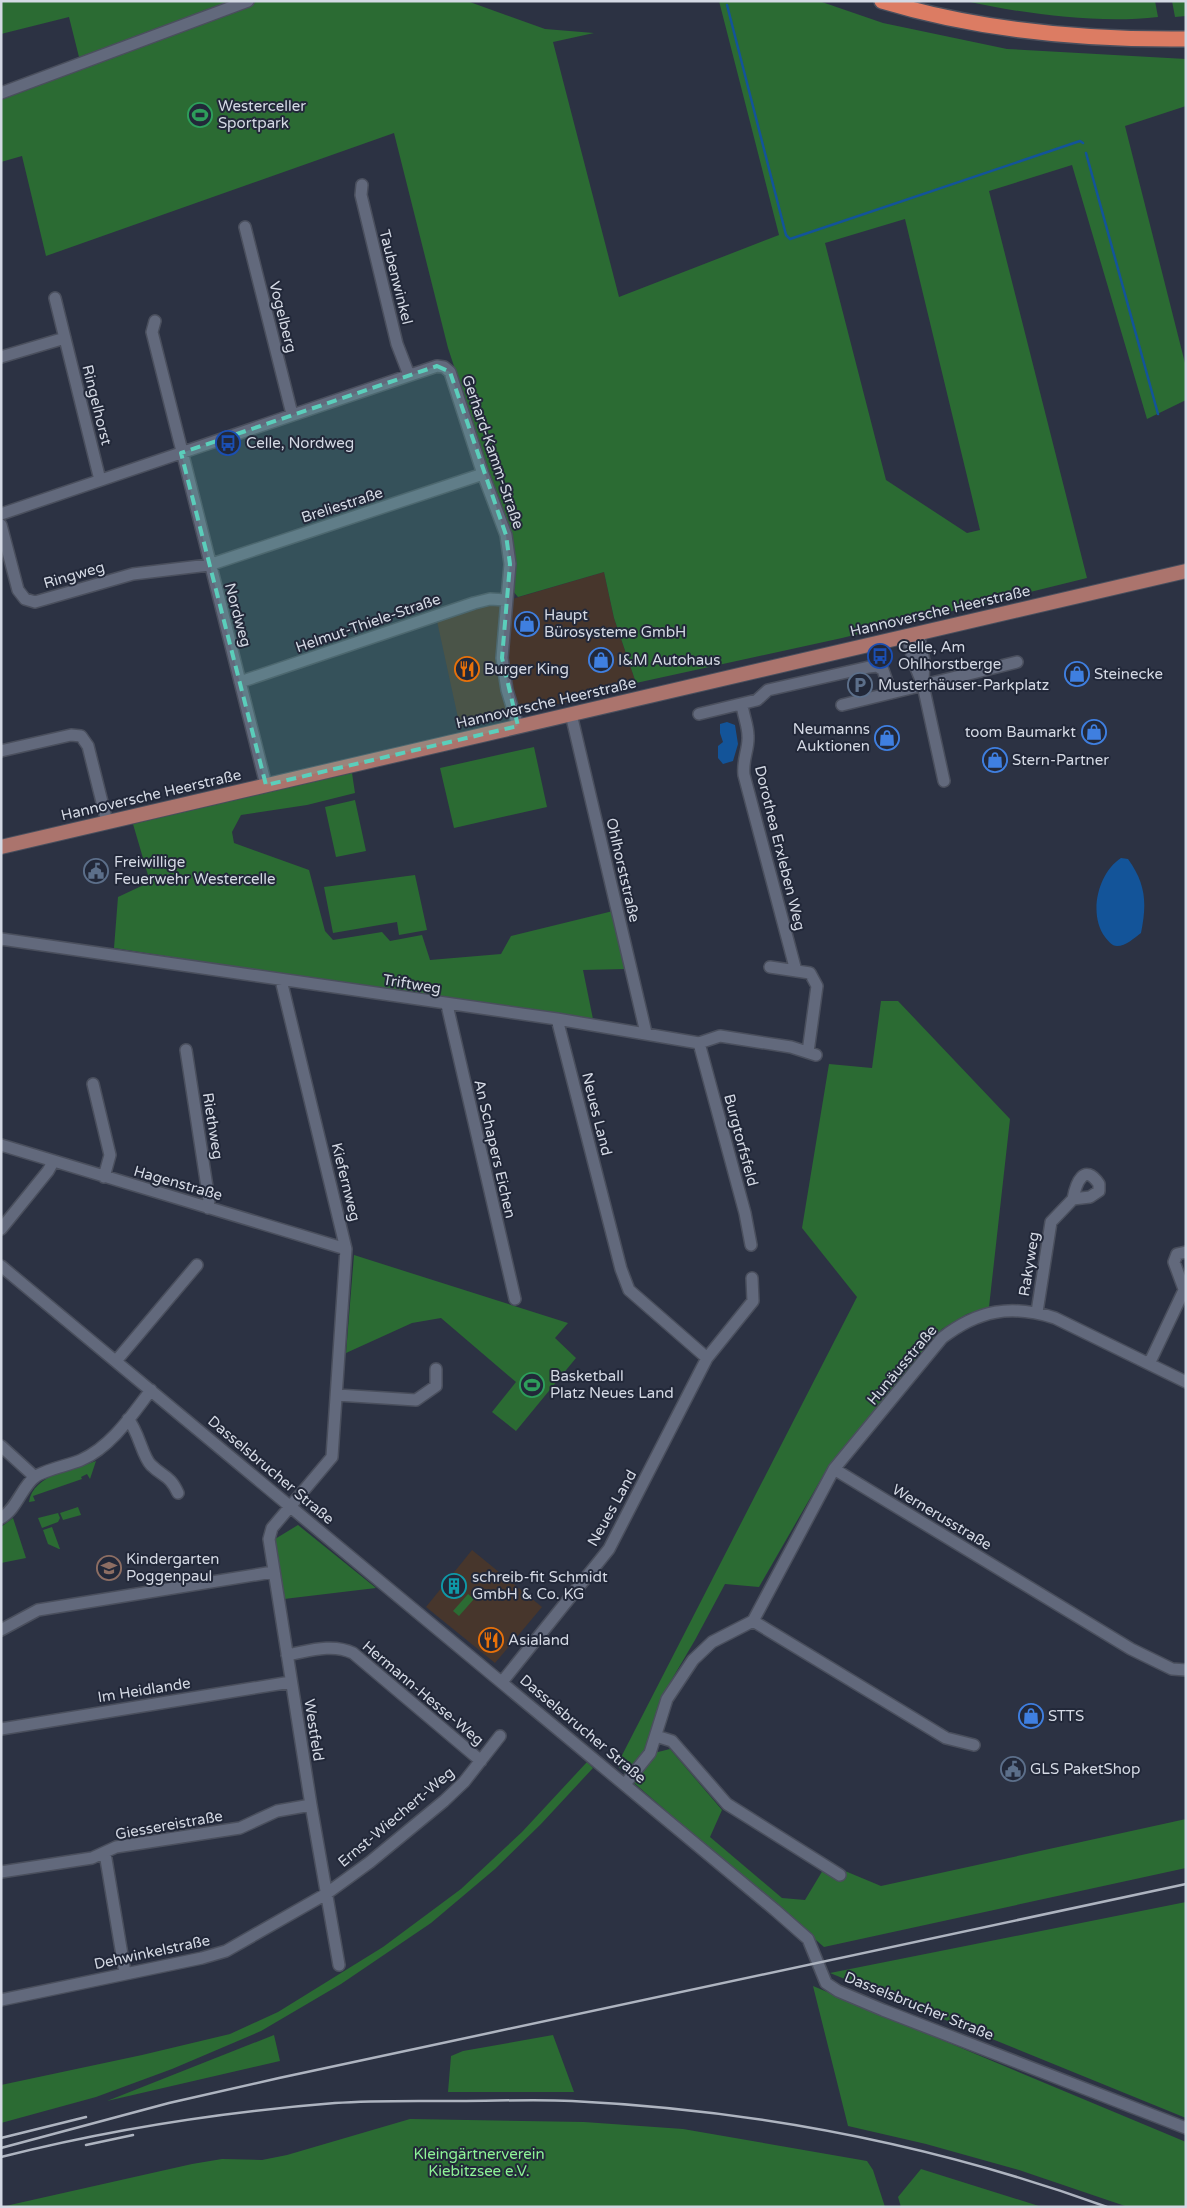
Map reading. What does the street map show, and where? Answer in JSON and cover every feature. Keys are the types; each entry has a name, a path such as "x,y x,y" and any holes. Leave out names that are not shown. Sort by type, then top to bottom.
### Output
{"highway":[{"path":"882,1 927,14 1013,30 1103,39 1186,39"}],"main road":[{"name":"Hannoversche Heerstraße","path":"1,847 1186,571"}],"street":[{"path":"1,93 248,1"},
{"name":"Taubenwinkel","path":"362,185 361,195 397,344 409,376"},
{"name":"Vogelberg","path":"245,227 292,414"},
{"name":"Ringelhorst","path":"55,298 100,480"},
{"path":"155,321 152,332 181,453"},
{"path":"1,357 65,338"},
{"name":"Gerhard-Kamm-Straße","path":"409,376 437,366 444,366 450,372 483,474 506,535 510,564 502,658 507,690 518,726"},
{"path":"1,514 409,376"},
{"name":"Nordweg","path":"181,453 266,785"},
{"name":"Breliestraße","path":"210,565 483,474"},
{"name":"Ringweg","path":"1,525 18,590 25,599 35,602 133,574 210,565"},
{"name":"Helmut-Thiele-Straße","path":"240,682 474,603 490,599 506,600"},
{"path":"912,634 914,663 923,685 944,781"},
{"path":"842,705 1018,662"},
{"path":"699,714 757,700 768,690 877,666 883,670 891,693"},
{"name":"Dorothea Erxleben Weg","path":"742,704 748,735 742,763 744,775 796,971"},
{"name":"Ohlhorststraße","path":"571,714 646,1033"},
{"path":"1,751 71,735 81,736 88,746 107,822"},
{"name":"Triftweg","path":"1,939 447,1005 557,1019 699,1043 720,1036 791,1047 812,1053 817,986 810,973 796,971"},
{"path":"770,967 796,971"},
{"name":"Kiefernweg","path":"282,980 346,1249 332,1457 290,1506"},
{"name":"An Schapers Eichen","path":"447,1005 515,1299"},
{"name":"Neues Land","path":"557,1019 621,1269 629,1290 708,1358"},
{"name":"Burgtorfsfeld","path":"699,1043 745,1213 751,1245"},
{"name":"Riethweg","path":"186,1050 209,1200 208,1208"},
{"path":"92,1084 110,1155 104,1177"},
{"name":"Hagenstraße","path":"1,1145 346,1249"},
{"path":"1,1229 48,1171 53,1162"},
{"name":"Rakyweg","path":"1037,1312 1051,1222 1073,1199"},
{"path":"1149,1364 1185,1288 1174,1262 1177,1254 1186,1252"},
{"path":"116,1361 197,1265"},
{"name":"Dasselsbrucher Straße","path":"1,1266 625,1784 808,1939 826,1983 838,1991 1186,2128"},
{"name":"Neues Land","path":"502,1682 610,1549 708,1358 753,1301 752,1278"},
{"name":"Hunäusstraße","path":"834,1469 942,1338 957,1326 982,1315 1009,1309 1037,1312 1055,1318 1186,1382"},
{"path":"337,1395 416,1400 436,1386 436,1369"},
{"path":"1,1518 15,1504 35,1477 82,1459 98,1450 128,1419 151,1390"},
{"path":"128,1419 136,1428 150,1464 172,1481 178,1493"},
{"path":"1,1446 35,1477"},
{"path":"625,1784 650,1753 666,1699 696,1655 712,1642 753,1621 834,1469"},
{"name":"Wernerusstraße","path":"834,1469 1131,1649 1172,1669 1186,1670"},
{"name":"Westfeld","path":"290,1506 272,1528 269,1539 338,1965"},
{"path":"1,1630 38,1610 273,1572"},
{"path":"753,1621 946,1738 974,1745"},
{"name":"Hermann-Hesse-Weg","path":"287,1655 332,1647 343,1648 353,1653 481,1761"},
{"name":"Im Heidlande","path":"1,1729 291,1682"},
{"name":"Ernst-Wiechert-Weg","path":"326,1894 370,1862 444,1801 481,1761 500,1736"},
{"path":"656,1736 672,1741 727,1804 840,1875"},
{"name":"Giessereistraße","path":"1,1872 92,1858 116,1847 240,1828 276,1811 311,1805"},
{"path":"105,1853 125,1973"},
{"name":"Dehwinkelstraße","path":"1,2000 202,1958 226,1951 326,1894"}],"highlighted area":[{"path":"437,366 450,372 506,535 510,564 502,658 518,726 266,785 181,453"}],"shaded area":[{"path":"604,572 614,618 636,683 634,686 460,727 437,621"},
{"path":"472,1550 542,1607 495,1663 426,1607"}],"green space":[{"path":"1,1 467,1 545,29 594,33 553,42 619,297 779,235 719,1 819,1 883,23 1007,49 1186,59 1186,106 1125,126 1186,367 1186,400 1147,419 1072,165 989,191 1087,578 842,638 636,683 614,618 604,572 518,597 512,590 515,551 448,348 394,133 46,256 22,156 1,162 1,100 82,69 69,17 1,34","holes":["905,219 980,530 967,533 886,480 825,243"]},
{"path":"966,1 1155,1 1158,17 1111,19 1037,14"},
{"path":"1172,1 1186,1 1186,16 1175,17"},
{"path":"534,747 547,807 454,828 440,768"},
{"path":"352,773 355,793 307,805 241,815 232,832 234,843 309,870 325,931 333,940 382,932 390,941 422,935 430,960 501,954 511,936 613,911 626,969 583,970 593,1019 447,1000 114,948 118,897 150,882 133,824"},
{"path":"355,800 366,851 336,857 325,807"},
{"path":"415,875 427,930 399,935 397,922 333,933 324,887"},
{"path":"881,1001 898,1001 1010,1119 989,1307 967,1314 942,1329 828,1467 759,1587 725,1584 665,1691 649,1743 658,1752 670,1749 722,1810 710,1837 782,1898 805,1900 823,1870 841,1879 845,1871 881,1886 1186,1819 1186,1868 824,1947 634,1783 617,1765 857,1297 802,1228 829,1064 872,1068"},
{"path":"354,1255 568,1323 555,1338 576,1358 516,1431 492,1412 516,1382 441,1318 412,1323 346,1353"},
{"path":"96,1461 90,1479 87,1474 81,1477 82,1479 33,1496 35,1501 29,1502 32,1493 46,1479"},
{"path":"78,1507 81,1515 63,1520 60,1513"},
{"path":"58,1513 60,1518 58,1522 42,1528 38,1518"},
{"path":"13,1518 26,1558 1,1563 1,1527"},
{"path":"298,1525 376,1588 284,1599 275,1539"},
{"path":"52,1527 60,1549 48,1544 43,1530"},
{"path":"468,1594 474,1599 459,1616 453,1611"},
{"path":"587,1762 593,1768 541,1824 495,1869 431,1923 341,1984 261,2031 172,2069 96,2097 1,2123 1,2085 230,2034 278,2012 383,1947 461,1889 522,1832"},
{"path":"1186,1902 1186,2118 830,1973"},
{"path":"813,1986 1186,2142 1186,2207 1128,2207 1019,2170 926,2144 848,2126"},
{"path":"274,2035 280,2061 107,2101"},
{"path":"553,2035 574,2092 448,2092 451,2056 463,2051"},
{"name":"Kleingärtnerverein Kiebitzsee e.V.","path":"410,2119 584,2122 683,2129 867,2161 873,2170 885,2207 1,2207 192,2164 222,2159 262,2160 287,2155"},
{"path":"921,2169 1042,2207 901,2207 898,2197"}],"water":[{"path":"727,722 735,725 738,744 733,761 723,764 718,758 718,746 723,742 720,724"},
{"path":"1121,858 1128,859 1142,885 1144,912 1141,933 1127,943 1117,946 1109,942 1100,928 1097,906 1098,894 1106,873"}],"waterway":[{"path":"727,5 786,235 790,239 1080,141 1083,143"},
{"path":"1086,153 1158,414"}],"railway":[{"path":"1,2148 169,2103 279,2078 1186,1884"},
{"path":"1,2157 125,2130 251,2111 335,2103 381,2101 572,2101 708,2113 844,2134 977,2166 1107,2207"},
{"path":"1,2138 86,2117"},
{"path":"86,2145 133,2135"}],"place":[{"name":"Westerceller Sportpark","path":"200,115"},
{"name":"Celle, Nordweg","path":"228,443"},
{"name":"Haupt Bürosysteme GmbH","path":"527,624"},
{"name":"Celle, Am Ohlhorstberge","path":"880,656"},
{"name":"I&M Autohaus","path":"601,660"},
{"name":"Burger King","path":"467,669"},
{"name":"Steinecke","path":"1077,674"},
{"name":"Musterhäuser-Parkplatz","path":"860,685"},
{"name":"toom Baumarkt","path":"1094,732"},
{"name":"Neumanns Auktionen","path":"887,738"},
{"name":"Stern-Partner","path":"995,760"},
{"name":"Freiwillige Feuerwehr Westercelle","path":"96,871"},
{"name":"Basketball Platz Neues Land","path":"532,1385"},
{"name":"Kindergarten Poggenpaul","path":"109,1568"},
{"name":"schreib-fit Schmidt GmbH & Co. KG","path":"454,1586"},
{"name":"Asialand","path":"491,1640"},
{"name":"STTS","path":"1031,1716"},
{"name":"GLS PaketShop","path":"1013,1769"}]}
